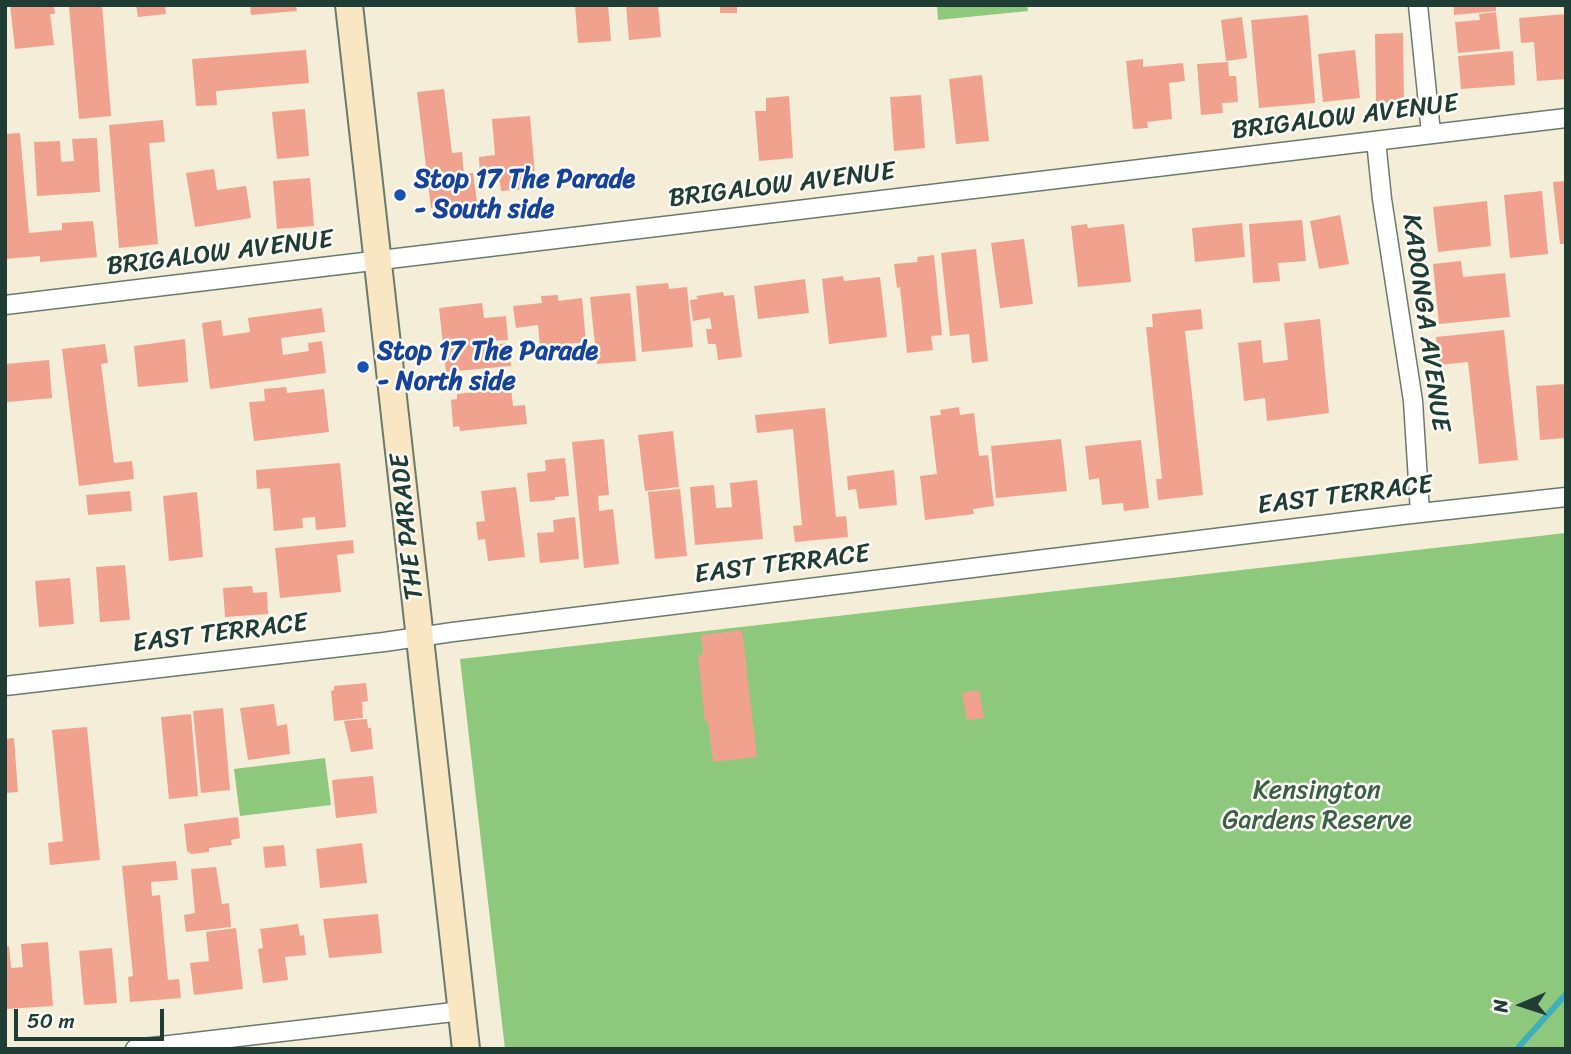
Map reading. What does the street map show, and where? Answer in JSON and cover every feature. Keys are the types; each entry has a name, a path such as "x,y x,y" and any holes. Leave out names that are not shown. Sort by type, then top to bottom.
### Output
{"main road":[{"name":"THE PARADE","path":"349,5 466,1049"}],"street":[{"path":"1418,5 1431,133"},
{"name":"BRIGALOW AVENUE","path":"5,305 1566,118"},
{"name":"KADONGA AVENUE","path":"1376,141 1382,199 1413,401 1420,513"},
{"name":"EAST TERRACE","path":"5,685 1566,497"},
{"path":"135,1049 462,1011"}],"green space":[{"path":"937,5 1027,5 1028,11 938,20"},
{"name":"Kensington Gardens Reserve","path":"1566,533 1566,1049 505,1049 460,659"},
{"path":"325,758 331,805 240,816 234,769"}],"building":[{"path":"10,5 54,5 55,14 50,14 54,45 15,49"},
{"path":"102,5 111,116 79,119 69,7"},
{"path":"136,5 165,5 166,14 138,17"},
{"path":"250,5 296,5 297,11 251,15"},
{"path":"575,5 608,5 611,41 578,43"},
{"path":"626,5 658,5 661,37 629,40"},
{"path":"720,5 737,5 737,13 720,13"},
{"path":"1454,5 1496,5 1496,11 1454,15"},
{"path":"1496,12 1500,49 1458,53 1455,22 1480,20 1479,14"},
{"path":"1566,14 1566,79 1537,81 1534,42 1521,43 1519,18"},
{"path":"1308,15 1315,103 1259,108 1251,20"},
{"path":"1242,17 1247,58 1226,61 1221,20"},
{"path":"1403,33 1404,102 1376,103 1375,34"},
{"path":"306,50 309,83 216,91 217,105 196,106 192,59"},
{"path":"1355,50 1360,98 1323,102 1318,54"},
{"path":"1513,51 1515,85 1461,89 1458,56"},
{"path":"1143,59 1143,67 1183,63 1185,81 1169,83 1172,119 1147,122 1148,128 1133,129 1126,61"},
{"path":"1228,62 1229,76 1236,76 1238,102 1222,103 1223,113 1201,115 1197,64"},
{"path":"982,75 989,141 956,144 949,79"},
{"path":"444,89 452,153 462,152 464,174 473,173 477,202 431,208 417,92"},
{"path":"921,95 925,148 894,151 890,97"},
{"path":"789,96 793,158 759,161 755,111 766,111 766,98"},
{"path":"305,109 309,156 277,159 272,112"},
{"path":"530,116 536,188 501,191 499,175 480,177 479,157 495,155 492,119"},
{"path":"163,120 165,142 149,143 158,244 119,248 109,125"},
{"path":"20,133 29,233 62,230 62,223 93,221 97,257 40,262 40,256 5,259 5,134"},
{"path":"97,138 100,192 37,196 34,142 60,141 61,162 74,161 72,139"},
{"path":"214,169 217,190 246,186 251,218 195,227 186,173"},
{"path":"310,178 314,226 277,229 273,181"},
{"path":"1566,181 1566,244 1560,244 1553,182"},
{"path":"1542,191 1548,254 1510,258 1504,195"},
{"path":"1487,201 1491,246 1438,252 1433,207"},
{"path":"1340,215 1349,264 1319,269 1310,221"},
{"path":"1302,220 1306,261 1278,263 1280,281 1253,283 1249,224"},
{"path":"1242,223 1245,257 1195,262 1192,228"},
{"path":"1087,224 1088,228 1124,224 1131,282 1078,287 1071,226"},
{"path":"1024,239 1033,304 1000,308 991,243"},
{"path":"976,249 988,361 972,363 969,334 950,336 941,253"},
{"path":"934,255 942,335 931,336 933,350 907,353 900,287 897,288 894,264 918,262 917,257"},
{"path":"1461,261 1463,277 1505,273 1510,317 1439,324 1433,264"},
{"path":"843,276 844,281 880,277 887,337 829,344 822,279"},
{"path":"805,279 809,313 758,319 754,286"},
{"path":"668,283 669,289 687,287 693,347 642,352 636,286"},
{"path":"723,292 724,296 734,295 742,357 718,360 716,344 708,344 706,329 712,329 710,318 693,321 690,300 698,299 696,296"},
{"path":"630,293 636,361 597,364 590,297"},
{"path":"558,295 558,301 582,298 586,342 540,347 538,325 516,328 513,306 542,303 541,296"},
{"path":"482,303 484,318 506,316 508,340 489,341 489,345 509,343 511,366 446,372 439,308"},
{"path":"322,308 325,332 281,338 283,355 309,351 308,343 322,341 326,373 210,389 202,323 221,320 223,336 250,332 248,318"},
{"path":"1201,309 1203,329 1185,331 1203,495 1158,500 1156,479 1162,479 1146,327 1153,327 1152,314"},
{"path":"1320,319 1329,413 1267,421 1265,398 1244,401 1238,343 1261,340 1263,363 1288,360 1284,323"},
{"path":"1504,330 1518,460 1479,464 1468,362 1439,365 1436,337"},
{"path":"185,339 188,382 138,387 134,346"},
{"path":"105,344 108,363 101,364 114,463 132,461 134,479 79,486 62,349"},
{"path":"49,360 52,398 7,402 5,364"},
{"path":"1566,384 1566,438 1540,440 1536,386"},
{"path":"286,387 287,393 324,389 329,432 254,441 249,402 265,401 264,389"},
{"path":"511,388 513,406 525,405 527,424 460,431 459,426 453,427 451,400 457,399 457,394"},
{"path":"959,407 960,415 974,413 979,456 988,455 994,506 973,509 974,514 925,520 920,476 937,474 930,416 941,415 940,410"},
{"path":"825,408 836,517 846,516 848,537 795,542 793,526 802,525 793,429 757,433 755,415"},
{"path":"673,431 679,487 645,491 638,435"},
{"path":"604,439 609,495 598,496 599,511 613,509 619,564 584,568 572,442"},
{"path":"1061,439 1067,491 996,498 991,446"},
{"path":"1141,440 1149,508 1124,511 1123,503 1102,505 1099,478 1089,480 1085,446"},
{"path":"565,458 569,496 530,502 527,473 546,471 545,460"},
{"path":"340,463 346,527 316,530 315,517 302,518 303,528 274,531 270,488 257,489 256,470"},
{"path":"894,470 897,505 859,509 856,489 848,490 847,476"},
{"path":"757,480 763,539 695,545 690,487 714,485 716,508 732,507 730,483"},
{"path":"516,487 525,557 488,561 485,539 478,540 476,522 485,521 481,491"},
{"path":"680,489 687,556 655,559 648,492"},
{"path":"130,491 132,511 88,515 86,495"},
{"path":"197,492 203,557 169,561 163,496"},
{"path":"575,517 579,559 540,563 537,533 554,532 553,520"},
{"path":"353,540 354,553 337,555 341,592 280,598 275,548"},
{"path":"125,565 130,620 100,622 96,567"},
{"path":"70,578 74,624 39,627 35,581"},
{"path":"252,586 253,593 267,592 268,614 225,617 223,588"},
{"path":"742,630 757,757 713,762 708,721 705,722 698,655 703,655 701,635"},
{"path":"366,683 368,701 362,702 363,718 334,721 331,691 334,686"},
{"path":"979,690 984,718 967,720 962,693"},
{"path":"274,704 277,726 287,724 290,754 248,760 240,708"},
{"path":"223,708 230,790 201,793 193,711"},
{"path":"191,714 198,796 169,799 161,717"},
{"path":"367,719 368,728 371,728 373,749 351,752 344,721"},
{"path":"87,727 100,860 50,865 48,843 63,841 52,730"},
{"path":"14,738 18,792 5,793 5,739"},
{"path":"373,776 377,813 336,818 332,780"},
{"path":"238,817 240,838 231,840 232,845 209,848 209,852 191,854 187,851 184,824"},
{"path":"362,843 367,883 320,888 316,849"},
{"path":"284,845 286,866 265,868 263,847"},
{"path":"176,861 178,880 151,882 152,896 160,895 168,980 179,979 181,998 130,1002 128,977 133,976 122,866"},
{"path":"216,867 222,904 229,903 231,927 186,932 184,915 195,913 191,869"},
{"path":"378,914 382,953 329,958 323,919"},
{"path":"298,924 300,936 304,935 306,955 285,957 288,980 263,983 258,949 263,948 260,929"},
{"path":"236,928 243,989 194,995 190,963 209,961 206,932"},
{"path":"48,942 53,1006 5,1009 5,946 9,946 11,968 23,967 21,944"},
{"path":"112,948 117,1003 84,1005 79,951"}],"waterway":[{"path":"1517,1049 1566,994"}],"place":[{"name":"Stop 17 The Parade - South side","path":"400,195"},
{"name":"Stop 17 The Parade - North side","path":"363,367"}]}
